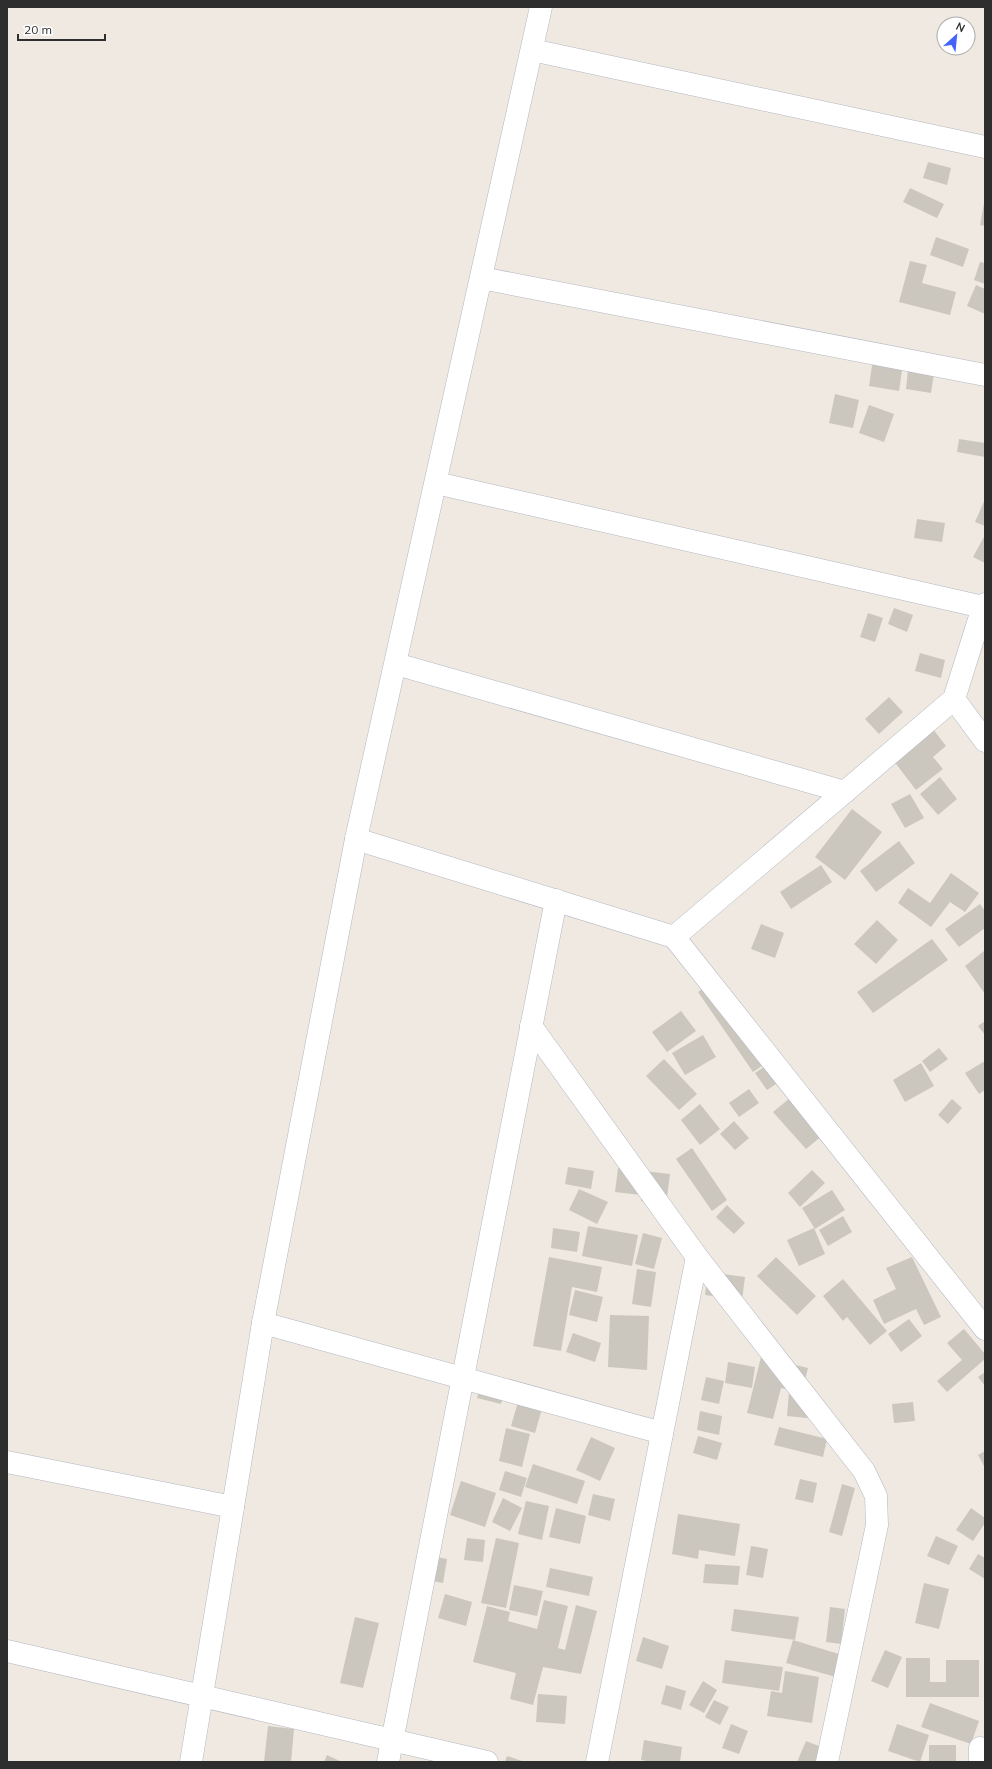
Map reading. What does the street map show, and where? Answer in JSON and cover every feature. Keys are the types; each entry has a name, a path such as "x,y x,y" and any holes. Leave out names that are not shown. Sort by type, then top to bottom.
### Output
{"street":[{"path":"191,1762 263,1323 356,839 541,7"},
{"path":"532,50 985,147"},
{"path":"481,278 985,374"},
{"path":"436,483 984,605 954,699 674,937"},
{"path":"396,664 845,792"},
{"path":"954,699 985,742"},
{"path":"356,839 674,937 985,1329"},
{"path":"389,1751 556,900"},
{"path":"531,1026 697,1257 864,1471 876,1496 877,1525 827,1762"},
{"path":"597,1762 697,1257"},
{"path":"263,1323 662,1433"},
{"path":"7,1462 233,1507"},
{"path":"7,1651 202,1697 389,1751 487,1762"}],"building":[{"path":"928,162 951,168 947,185 923,178"},
{"path":"910,188 944,204 937,218 903,202"},
{"path":"985,203 985,226 980,225"},
{"path":"936,237 969,249 963,267 930,255"},
{"path":"910,261 927,265 922,283 956,292 950,315 899,302"},
{"path":"980,262 985,263 985,284 974,280"},
{"path":"976,285 985,289 985,314 967,306"},
{"path":"873,359 903,364 899,391 869,386"},
{"path":"908,370 934,373 931,393 906,389"},
{"path":"835,394 859,400 853,428 829,423"},
{"path":"869,405 894,414 884,442 859,433"},
{"path":"959,439 985,443 985,457 957,452"},
{"path":"985,499 985,526 975,522"},
{"path":"917,519 945,523 942,542 914,538"},
{"path":"985,535 985,563 973,557"},
{"path":"894,608 913,615 907,632 888,624"},
{"path":"868,613 883,618 875,642 860,637"},
{"path":"920,653 945,660 941,678 915,671"},
{"path":"889,697 903,712 879,734 865,719"},
{"path":"933,729 946,746 933,757 943,769 916,790 893,760"},
{"path":"940,777 957,799 938,815 920,794"},
{"path":"910,794 924,818 905,828 891,804"},
{"path":"852,809 882,832 845,880 815,857"},
{"path":"899,841 915,863 876,892 860,871"},
{"path":"821,865 832,882 791,909 780,892"},
{"path":"951,873 979,893 965,912 950,902 931,927 898,903 908,888 930,903"},
{"path":"980,904 985,911 985,928 959,947 945,929"},
{"path":"877,920 898,940 876,964 854,944"},
{"path":"761,924 784,933 775,958 751,949"},
{"path":"932,939 948,960 873,1013 857,992"},
{"path":"984,951 985,952 985,994 965,966"},
{"path":"714,982 769,1061 753,1072 698,992"},
{"path":"681,1011 696,1031 667,1052 652,1032"},
{"path":"985,1021 985,1035 978,1026"},
{"path":"703,1035 716,1057 685,1075 672,1053"},
{"path":"939,1048 948,1059 930,1072 922,1061"},
{"path":"664,1059 697,1094 679,1110 646,1076"},
{"path":"985,1061 985,1090 979,1094 965,1073"},
{"path":"921,1063 934,1086 905,1102 893,1080"},
{"path":"767,1065 779,1082 767,1090 755,1073"},
{"path":"749,1089 759,1103 739,1117 729,1103"},
{"path":"790,1098 823,1135 806,1149 773,1112"},
{"path":"952,1099 962,1108 948,1124 938,1115"},
{"path":"700,1104 720,1129 700,1145 681,1120"},
{"path":"734,1121 749,1138 735,1150 720,1134"},
{"path":"692,1148 727,1200 712,1211 676,1159"},
{"path":"568,1167 594,1171 591,1189 565,1184"},
{"path":"618,1168 670,1174 666,1205 641,1201 641,1195 615,1192"},
{"path":"812,1170 825,1183 800,1207 788,1193"},
{"path":"579,1189 608,1202 597,1224 569,1210"},
{"path":"832,1190 845,1210 815,1229 802,1208"},
{"path":"727,1205 745,1223 734,1234 716,1217"},
{"path":"843,1216 852,1232 828,1246 819,1230"},
{"path":"588,1226 638,1235 632,1266 582,1256"},
{"path":"553,1228 580,1232 577,1252 551,1248"},
{"path":"814,1228 825,1254 799,1266 787,1240"},
{"path":"643,1233 662,1238 654,1269 635,1264"},
{"path":"549,1257 602,1267 597,1292 572,1287 561,1351 533,1346"},
{"path":"776,1257 816,1296 797,1315 757,1276"},
{"path":"912,1257 941,1317 924,1325 916,1309 884,1324 873,1300 896,1289 886,1268"},
{"path":"637,1269 656,1272 651,1307 632,1304"},
{"path":"708,1272 745,1277 742,1300 705,1295"},
{"path":"843,1279 887,1331 870,1345 847,1317 843,1321 823,1296"},
{"path":"575,1290 603,1297 597,1322 569,1315"},
{"path":"610,1315 649,1316 647,1370 608,1367"},
{"path":"909,1319 922,1336 901,1352 888,1334"},
{"path":"964,1329 985,1354 985,1359 947,1392 937,1381 962,1360 947,1343"},
{"path":"573,1333 601,1343 595,1362 566,1352"},
{"path":"761,1357 808,1368 802,1393 781,1388 773,1419 747,1413"},
{"path":"728,1362 755,1367 752,1388 725,1383"},
{"path":"985,1372 985,1386 978,1377"},
{"path":"706,1377 724,1381 719,1404 701,1400"},
{"path":"482,1380 506,1386 501,1404 477,1398"},
{"path":"522,1388 546,1395 535,1433 511,1426"},
{"path":"789,1392 820,1396 817,1419 787,1416"},
{"path":"913,1402 915,1421 894,1423 892,1404"},
{"path":"700,1411 722,1416 719,1435 697,1430"},
{"path":"779,1427 827,1439 823,1457 774,1445"},
{"path":"506,1428 530,1434 522,1467 499,1461"},
{"path":"698,1436 722,1443 717,1460 693,1453"},
{"path":"591,1437 615,1448 600,1481 576,1470"},
{"path":"985,1451 985,1468 978,1455"},
{"path":"533,1464 585,1481 577,1504 525,1487"},
{"path":"505,1471 527,1478 521,1497 499,1490"},
{"path":"800,1479 817,1483 813,1503 795,1499"},
{"path":"461,1481 496,1493 485,1527 450,1515"},
{"path":"842,1484 855,1488 842,1536 829,1532"},
{"path":"593,1494 615,1499 610,1521 588,1515"},
{"path":"503,1498 522,1508 510,1531 492,1522"},
{"path":"526,1501 549,1506 542,1540 518,1534"},
{"path":"556,1508 586,1516 580,1544 549,1537"},
{"path":"971,1508 985,1518 985,1523 973,1541 956,1530"},
{"path":"678,1514 740,1524 735,1556 699,1550 698,1559 672,1554"},
{"path":"936,1536 958,1546 949,1565 927,1556"},
{"path":"467,1538 485,1540 483,1562 464,1560"},
{"path":"496,1538 519,1543 506,1608 481,1603"},
{"path":"751,1546 768,1549 763,1578 746,1575"},
{"path":"978,1554 985,1558 985,1579 969,1569"},
{"path":"432,1556 447,1559 443,1583 427,1580"},
{"path":"705,1564 740,1566 738,1585 703,1583"},
{"path":"550,1568 593,1577 589,1596 546,1587"},
{"path":"924,1583 949,1589 939,1629 915,1623"},
{"path":"514,1585 543,1591 537,1616 509,1610"},
{"path":"445,1594 472,1602 466,1626 438,1618"},
{"path":"544,1600 568,1606 558,1648 565,1650 576,1605 597,1611 581,1674 543,1667 533,1705 510,1699 516,1673 473,1662 487,1606 510,1612 508,1621 537,1629"},
{"path":"830,1607 845,1609 841,1644 826,1642"},
{"path":"734,1609 799,1617 795,1640 731,1631"},
{"path":"355,1617 379,1623 363,1688 340,1683"},
{"path":"643,1637 669,1646 662,1669 636,1661"},
{"path":"793,1640 842,1655 836,1677 786,1663"},
{"path":"885,1650 902,1657 888,1688 871,1681"},
{"path":"906,1658 930,1658 930,1682 946,1682 946,1660 979,1660 979,1697 906,1697"},
{"path":"725,1660 783,1667 779,1691 722,1683"},
{"path":"785,1671 819,1677 812,1723 767,1716 771,1691 782,1693"},
{"path":"703,1681 717,1690 704,1713 689,1705"},
{"path":"666,1685 686,1691 681,1710 661,1704"},
{"path":"538,1694 567,1696 565,1724 536,1722"},
{"path":"714,1700 729,1707 720,1725 705,1717"},
{"path":"930,1703 979,1721 971,1744 921,1727"},
{"path":"731,1724 748,1731 739,1754 722,1748"},
{"path":"897,1724 929,1735 920,1762 888,1751"},
{"path":"268,1726 294,1729 291,1762 264,1762"},
{"path":"644,1740 682,1747 680,1762 651,1762 641,1760"},
{"path":"806,1741 829,1750 824,1762 797,1762"},
{"path":"929,1745 956,1745 956,1762 929,1762"},
{"path":"327,1755 342,1762 324,1762"},
{"path":"507,1756 525,1762 505,1762"}]}
